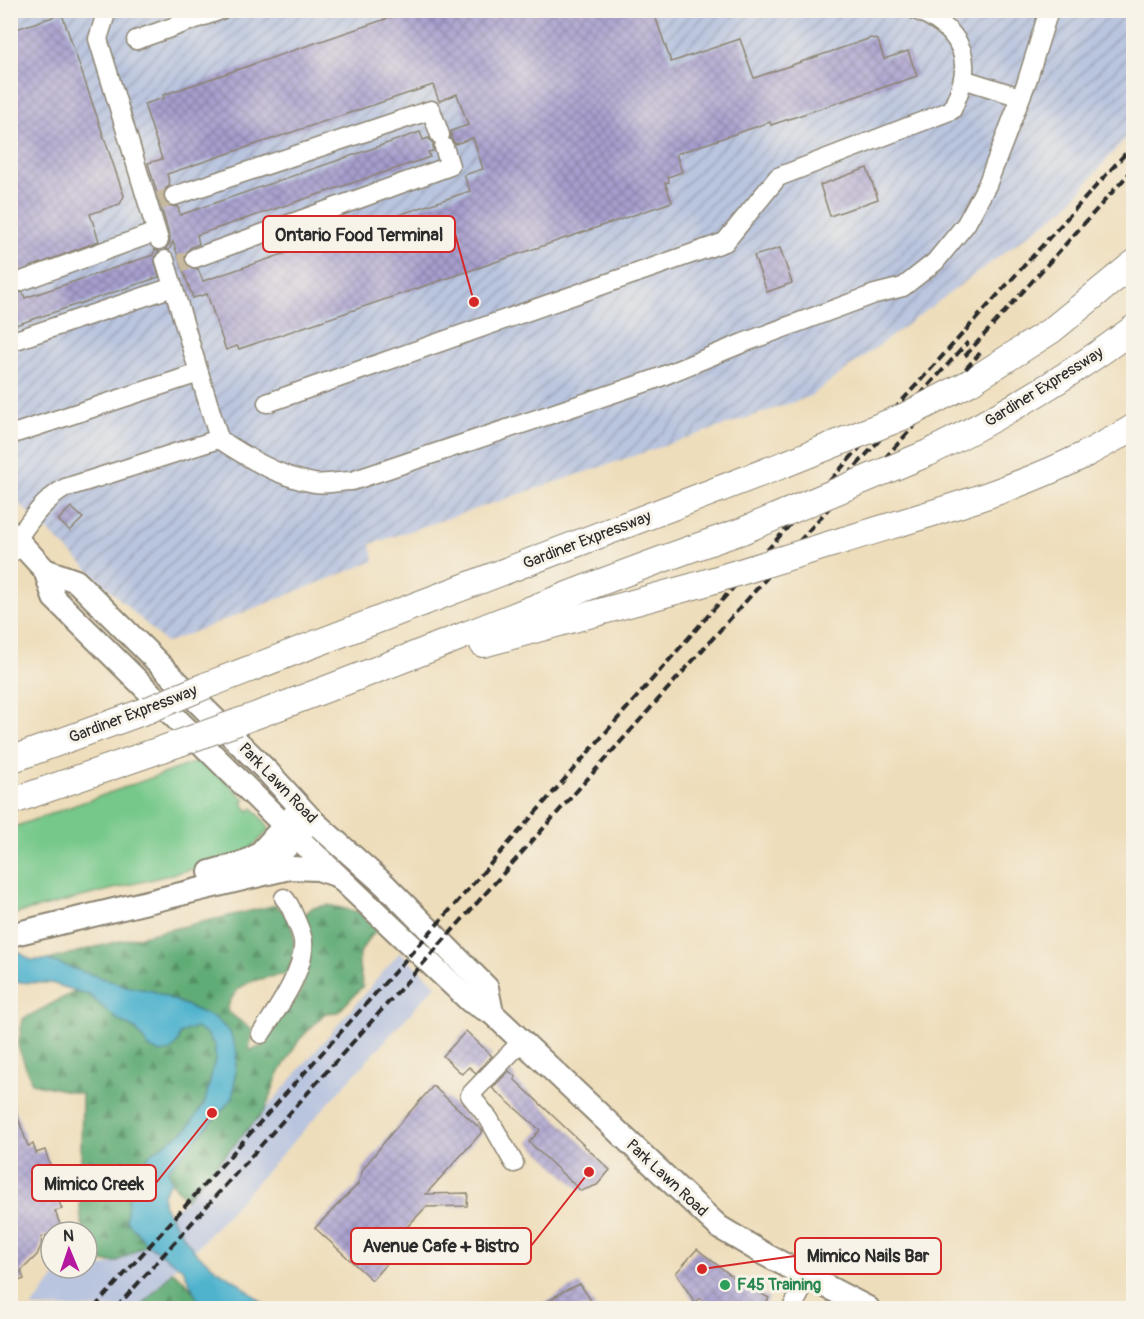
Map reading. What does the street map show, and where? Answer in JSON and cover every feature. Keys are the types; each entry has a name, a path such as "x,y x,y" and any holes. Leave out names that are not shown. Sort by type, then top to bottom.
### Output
{"highway":[{"name":"Gardiner Expressway","path":"10,760 148,710 905,416 969,383 1052,330 1134,263"},
{"name":"Gardiner Expressway","path":"10,802 324,691 655,561 741,531 928,453 1063,378 1134,328"},
{"path":"324,691 419,662 698,585 983,497 1052,471 1134,427"}],"main road":[{"name":"Park Lawn Road","path":"13,540 45,570 76,581 307,814 385,885 487,988 492,1013"},
{"name":"Park Lawn Road","path":"45,570 54,598 291,831 470,1001 492,1013 719,1227 808,1278 868,1308"},
{"path":"10,935 52,919 244,862 258,855 291,831 307,814"},
{"path":"233,881 278,856 291,831"},
{"path":"10,923 52,919 289,868 318,869 339,876"}],"lane":[{"path":"19,282 158,236 160,201 98,39 107,10"},
{"path":"136,40 221,10"},
{"path":"267,403 725,242 778,177 952,110 963,79 965,61 961,48 949,30 933,18 916,10"},
{"path":"160,201 431,110 450,166 177,262 173,287 219,439 276,472 315,483 352,481 653,380 743,343 875,294 903,287 935,262 966,224 987,185 1049,10"},
{"path":"963,79 1020,97"},
{"path":"10,342 173,287"},
{"path":"10,435 199,373"},
{"path":"13,540 52,496 66,488 219,439"},
{"path":"261,1034 281,1002 296,972 301,955 303,942 299,928 284,898"},
{"path":"514,1162 489,1119 470,1095 522,1041"},
{"path":"792,1308 808,1278"}],"shaded area":[{"path":"10,11 1133,11 1133,129 1066,207 809,397 371,544 374,561 166,643 11,496"},
{"path":"400,952 436,985 194,1251 169,1215 265,1110"},
{"path":"147,1244 177,1265 140,1308 31,1308 53,1280 99,1280 99,1268 116,1262"}],"green space":[{"path":"204,759 245,800 242,803 249,811 253,808 267,825 269,830 243,856 11,915 11,828"},
{"path":"276,905 289,921 294,937 288,974 259,979 242,986 231,1000 227,1011 252,1030 249,1050 261,1047 281,1016 296,1000 303,986 307,967 303,916 312,908 328,905 358,912 377,930 361,950 359,968 363,986 338,1012 325,1013 299,1040 278,1075 265,1110 186,1199 171,1181 168,1170 233,1098 236,1070 195,1009 153,991 129,987 48,960"},
{"path":"74,992 89,995 118,1020 137,1030 148,1047 178,1042 180,1034 196,1028 207,1034 215,1046 215,1060 205,1102 187,1129 150,1154 141,1167 126,1220 147,1244 116,1262 99,1262 99,1220 81,1220 80,1214 82,1094 32,1083 18,1046 23,1019"},
{"path":"172,1272 183,1279 208,1308 140,1308"}],"water":[{"path":"10,946 31,960 48,960 129,987 153,991 215,1018 230,1032 237,1052 233,1098 168,1170 171,1181 163,1194 163,1204 194,1251 269,1308 208,1308 198,1300 183,1269 147,1244 126,1220 128,1201 141,1167 150,1154 187,1129 205,1102 215,1060 215,1046 207,1034 196,1028 187,1030 180,1034 178,1042 171,1051 160,1053 148,1047 137,1030 118,1020 89,995 51,983 11,982"}],"building":[{"path":"412,10 653,10 671,62 740,39 754,78 871,38 878,40 884,59 908,51 917,76 676,154 682,172 668,177 669,182 665,183 672,202 239,349 237,346 226,350 207,294 193,298 173,242 169,250 165,249 170,243 170,237 148,163 162,159 144,104 164,98 163,95","holes":["433,85 439,101 457,94 468,125 451,131 451,138 455,144 473,138 483,169 464,175 470,191 203,281 198,269 187,266 184,255 191,247 199,244 197,235 430,157 428,152 433,151 433,144 429,138 423,140 420,132 180,215 178,207 167,205 163,199 165,189 170,185 167,174"]},
{"path":"62,14 124,196 120,204 90,214 99,241 10,275 10,31"},
{"path":"867,168 878,199 830,216 820,185"},
{"path":"780,248 792,283 767,292 754,256"},
{"path":"155,250 159,251 154,258 159,277 10,327 10,289 16,293 23,292 25,298 153,255"},
{"path":"71,507 83,518 70,531 58,520"},
{"path":"466,1031 492,1056 476,1073 469,1067 462,1074 443,1056"},
{"path":"509,1071 516,1077 514,1079 610,1170 597,1185 581,1191 529,1142 540,1130 492,1088"},
{"path":"433,1086 483,1131 426,1194 468,1193 467,1206 426,1207 407,1227 413,1233 372,1280 315,1228 358,1184 363,1169"},
{"path":"12,1101 28,1146 33,1144 36,1153 45,1150 60,1195 57,1197 62,1209 55,1211 58,1220 39,1220 37,1255 21,1271 24,1279 10,1284 10,1102"},
{"path":"697,1249 738,1281 769,1298 764,1308 708,1308 701,1298 695,1303 676,1273"},
{"path":"580,1284 596,1308 537,1308 564,1291"}],"tunnel":[{"path":"159,201 174,196"},
{"path":"180,263 195,258"}],"railway":[{"path":"94,1308 458,901 713,610 1134,144"},
{"path":"965,356 1134,168"},
{"path":"847,476 968,342"},
{"path":"857,489 980,353"},
{"path":"116,1308 861,472"}],"place":[{"name":"Ontario Food Terminal","path":"474,302"},
{"name":"Mimico Creek","path":"212,1113"},
{"name":"Avenue Cafe + Bistro","path":"589,1172"},
{"name":"Mimico Nails Bar","path":"702,1269"},
{"name":"F45 Training","path":"725,1285"}]}
